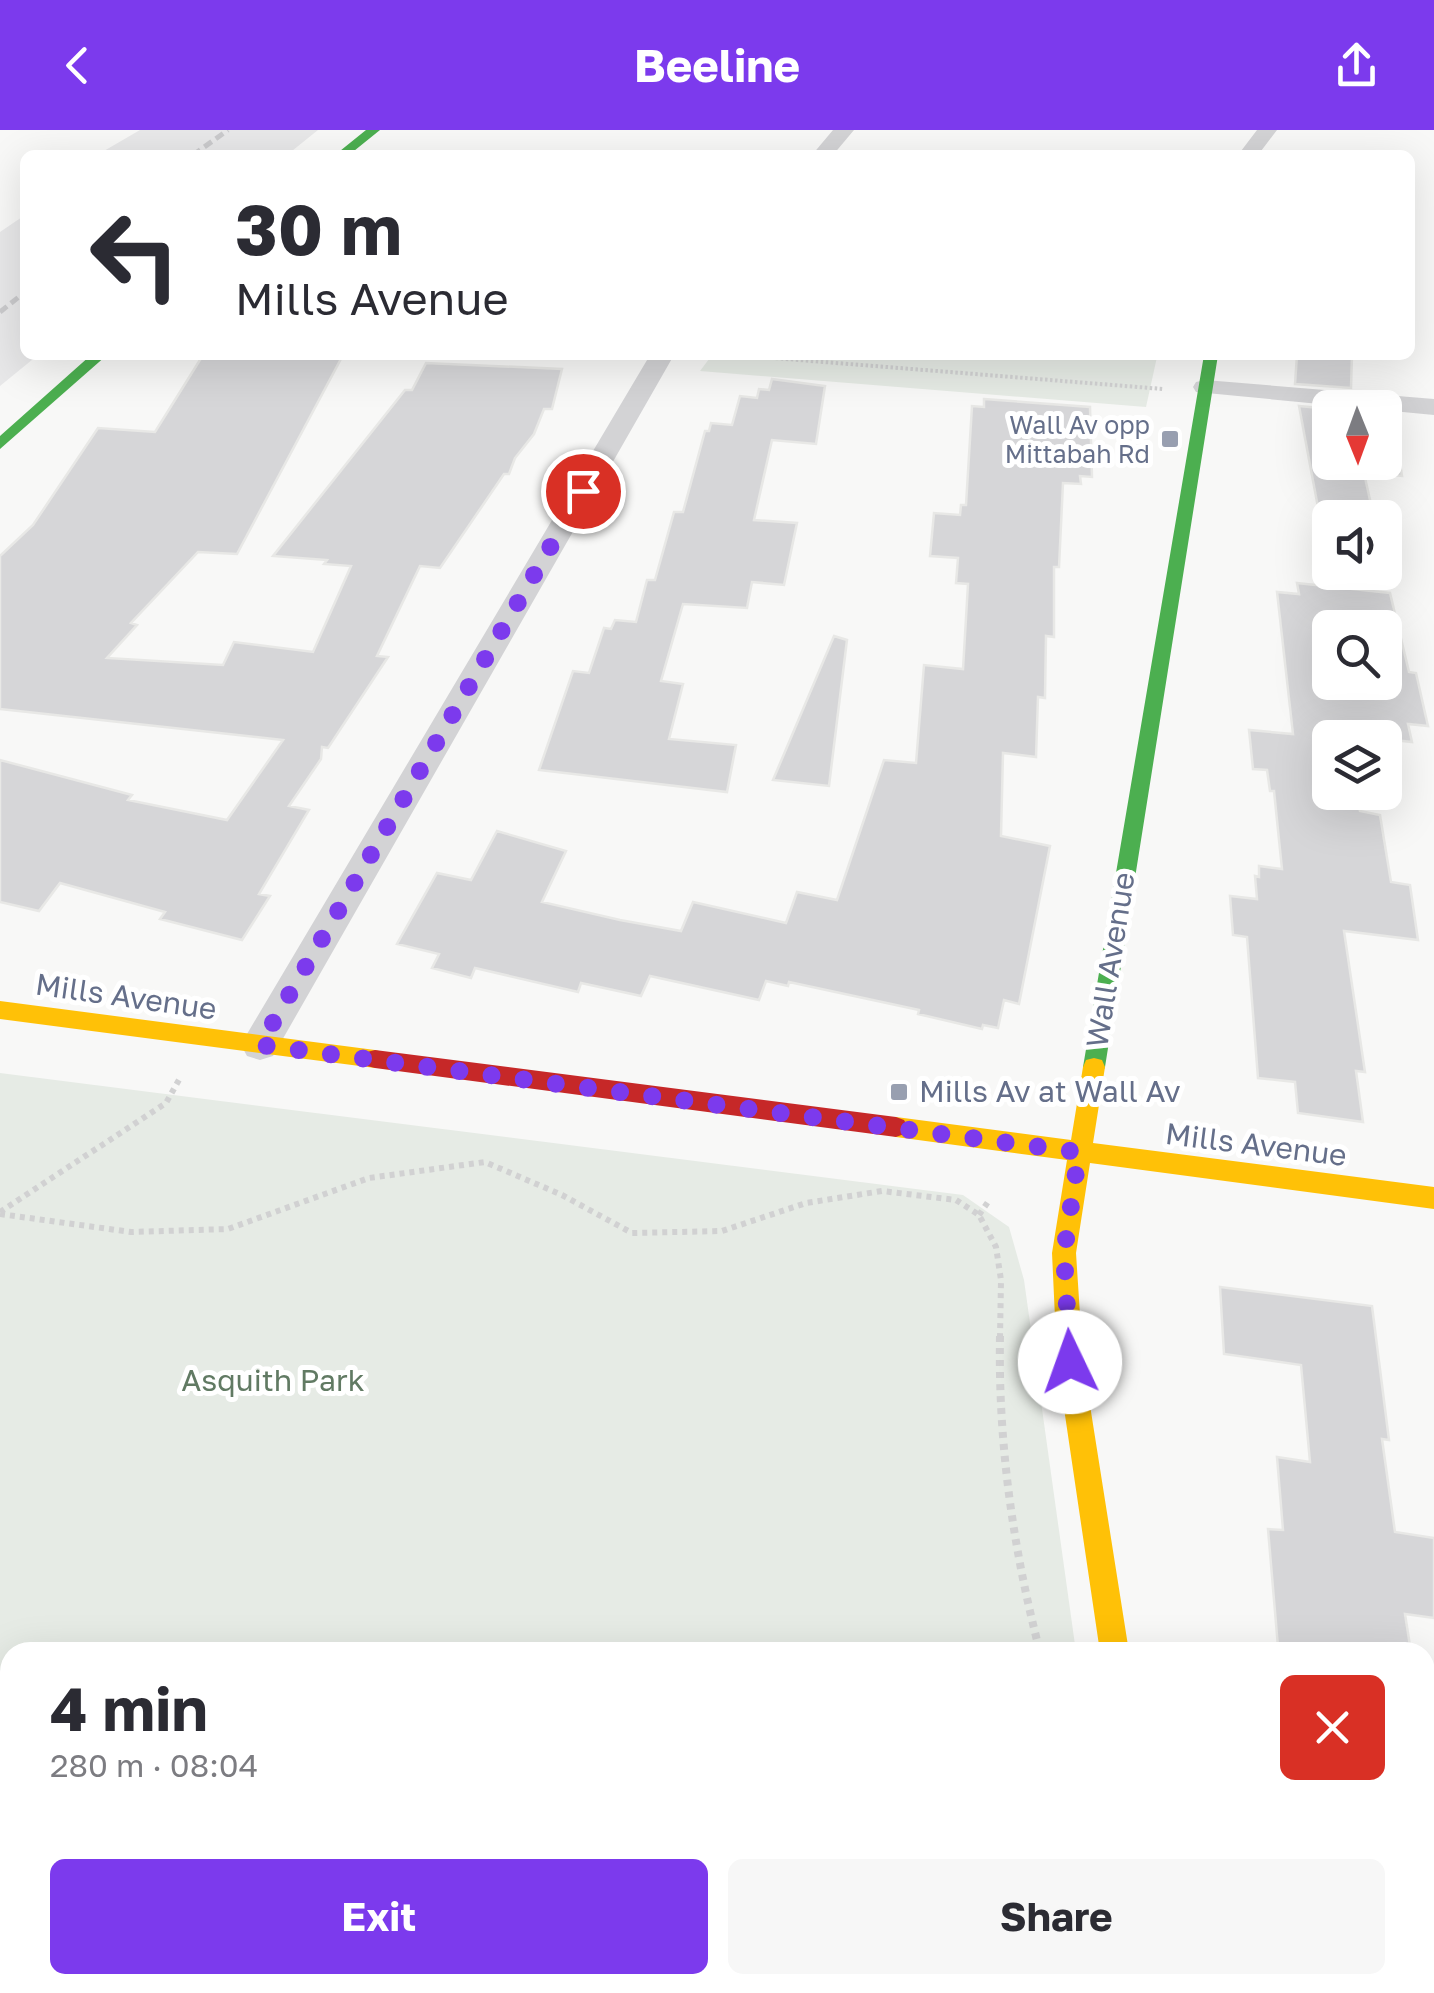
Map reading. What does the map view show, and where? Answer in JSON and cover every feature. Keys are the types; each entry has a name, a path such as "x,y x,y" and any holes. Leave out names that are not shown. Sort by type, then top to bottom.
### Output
{"street":[{"path":"348,150 374,130"},
{"path":"826,150 844,130"},
{"path":"0,444 94,360"},
{"path":"260,1045 659,360"},
{"name":"Wall Avenue","path":"1113,1642 1070,1362 1064,1253 1210,360"},
{"path":"1204,390 1434,407"},
{"name":"Mills Avenue","path":"0,1010 1434,1198"}],"path":[{"path":"803,360 1204,390"},
{"path":"0,1213 166,1103 202,1038"},
{"path":"0,1213 131,1232 228,1228 369,1178 485,1162 562,1195 632,1232 722,1231 806,1203 882,1190 956,1200 979,1215 996,1247 1001,1280 999,1374 1009,1503 1021,1580 1037,1642"},
{"path":"979,1215 990,1199"}],"shaded area":[{"path":"140,130 318,130 293,150 106,150"},
{"path":"20,218 20,360 32,360 0,386 0,232"}],"green space":[{"path":"708,360 1156,360 1146,407 700,371"},
{"name":"Asquith Park","path":"0,1073 963,1195 1009,1227 1024,1280 1075,1642 0,1642"}],"building":[{"path":"200,360 340,360 237,554 198,552 131,623 137,625 107,658 223,665 234,642 313,652 351,566 273,556 405,390 412,390 426,363 562,369 552,409 544,409 534,434 515,458 509,474 504,474 440,568 420,566 377,656 388,657 328,748 322,747 321,759 289,806 309,810 259,894 270,896 242,940 160,919 165,912 60,883 39,911 0,902 0,760 132,795 128,800 227,820 283,740 0,709 0,556 33,525 98,428 155,432"},
{"path":"1297,360 1352,360 1351,388 1295,384"},
{"path":"772,379 825,386 816,444 772,440 754,520 797,523 784,585 752,582 747,608 683,604 661,681 683,684 669,739 736,745 727,792 539,770 573,671 589,673 604,628 611,629 615,620 636,622 647,580 655,580 674,512 683,512 705,431 709,431 711,423 732,425 740,396 757,398 759,389 769,390"},
{"path":"984,399 1090,407 1092,477 1080,476 1081,484 1063,483 1059,567 1054,567 1054,637 1046,636 1045,698 1038,697 1036,757 1003,753 1001,836 1050,846 1019,1004 1004,1000 998,1028 983,1025 982,1029 918,1014 919,1010 789,982 788,986 766,981 759,1000 650,976 641,996 581,983 578,992 475,968 471,978 432,968 439,954 397,944 437,873 471,880 497,831 566,851 542,902 620,920 681,931 693,902 786,923 797,892 837,900 884,760 916,763 924,665 963,669 968,584 956,583 958,558 930,556 934,513 960,515 961,505 966,505 972,406 984,407"},
{"path":"1299,406 1312,407 1312,475"},
{"path":"1313,480 1366,480 1370,500 1317,500"},
{"path":"1297,583 1312,585 1312,590 1390,593 1394,610 1312,610 1312,700 1402,700 1402,643 1409,672 1416,673 1428,726 1408,724 1412,742 1402,741 1402,720 1312,720 1312,810 1360,810 1380,815 1391,882 1410,885 1418,940 1344,931 1365,1072 1356,1071 1363,1122 1298,1113 1295,1082 1258,1078 1247,937 1233,935 1230,896 1257,899 1255,876 1259,877 1259,866 1282,869 1274,791 1270,791 1267,770 1253,769 1249,730 1293,734 1277,592 1299,594"},
{"path":"834,636 847,640 829,786 773,780"},
{"path":"1220,1287 1372,1306 1389,1440 1382,1439 1395,1532 1434,1538 1434,1618 1405,1614 1409,1642 1278,1642 1268,1529 1283,1530 1277,1457 1310,1462 1301,1365 1224,1354"}],"railway":[{"path":"200,150 228,130"},
{"path":"0,312 20,296"}],"traffic: fast":[{"path":"348,150 374,130"},
{"path":"0,444 94,360"},
{"path":"1094,1067 1210,360"}],"traffic: slow":[{"path":"0,1010 375,1059"},
{"path":"1094,1067 1064,1253 1070,1361 1113,1642"},
{"path":"896,1127 1434,1198"}],"traffic: jam":[{"path":"375,1059 896,1127"}],"place":[{"name":"Wall Av opp Mittabah Rd","path":"1170,439"},
{"name":"Mills Av at Wall Av","path":"899,1092"}],"route":[{"path":"583,491 260,1045 1079,1152 1064,1253 1070,1362"}]}
